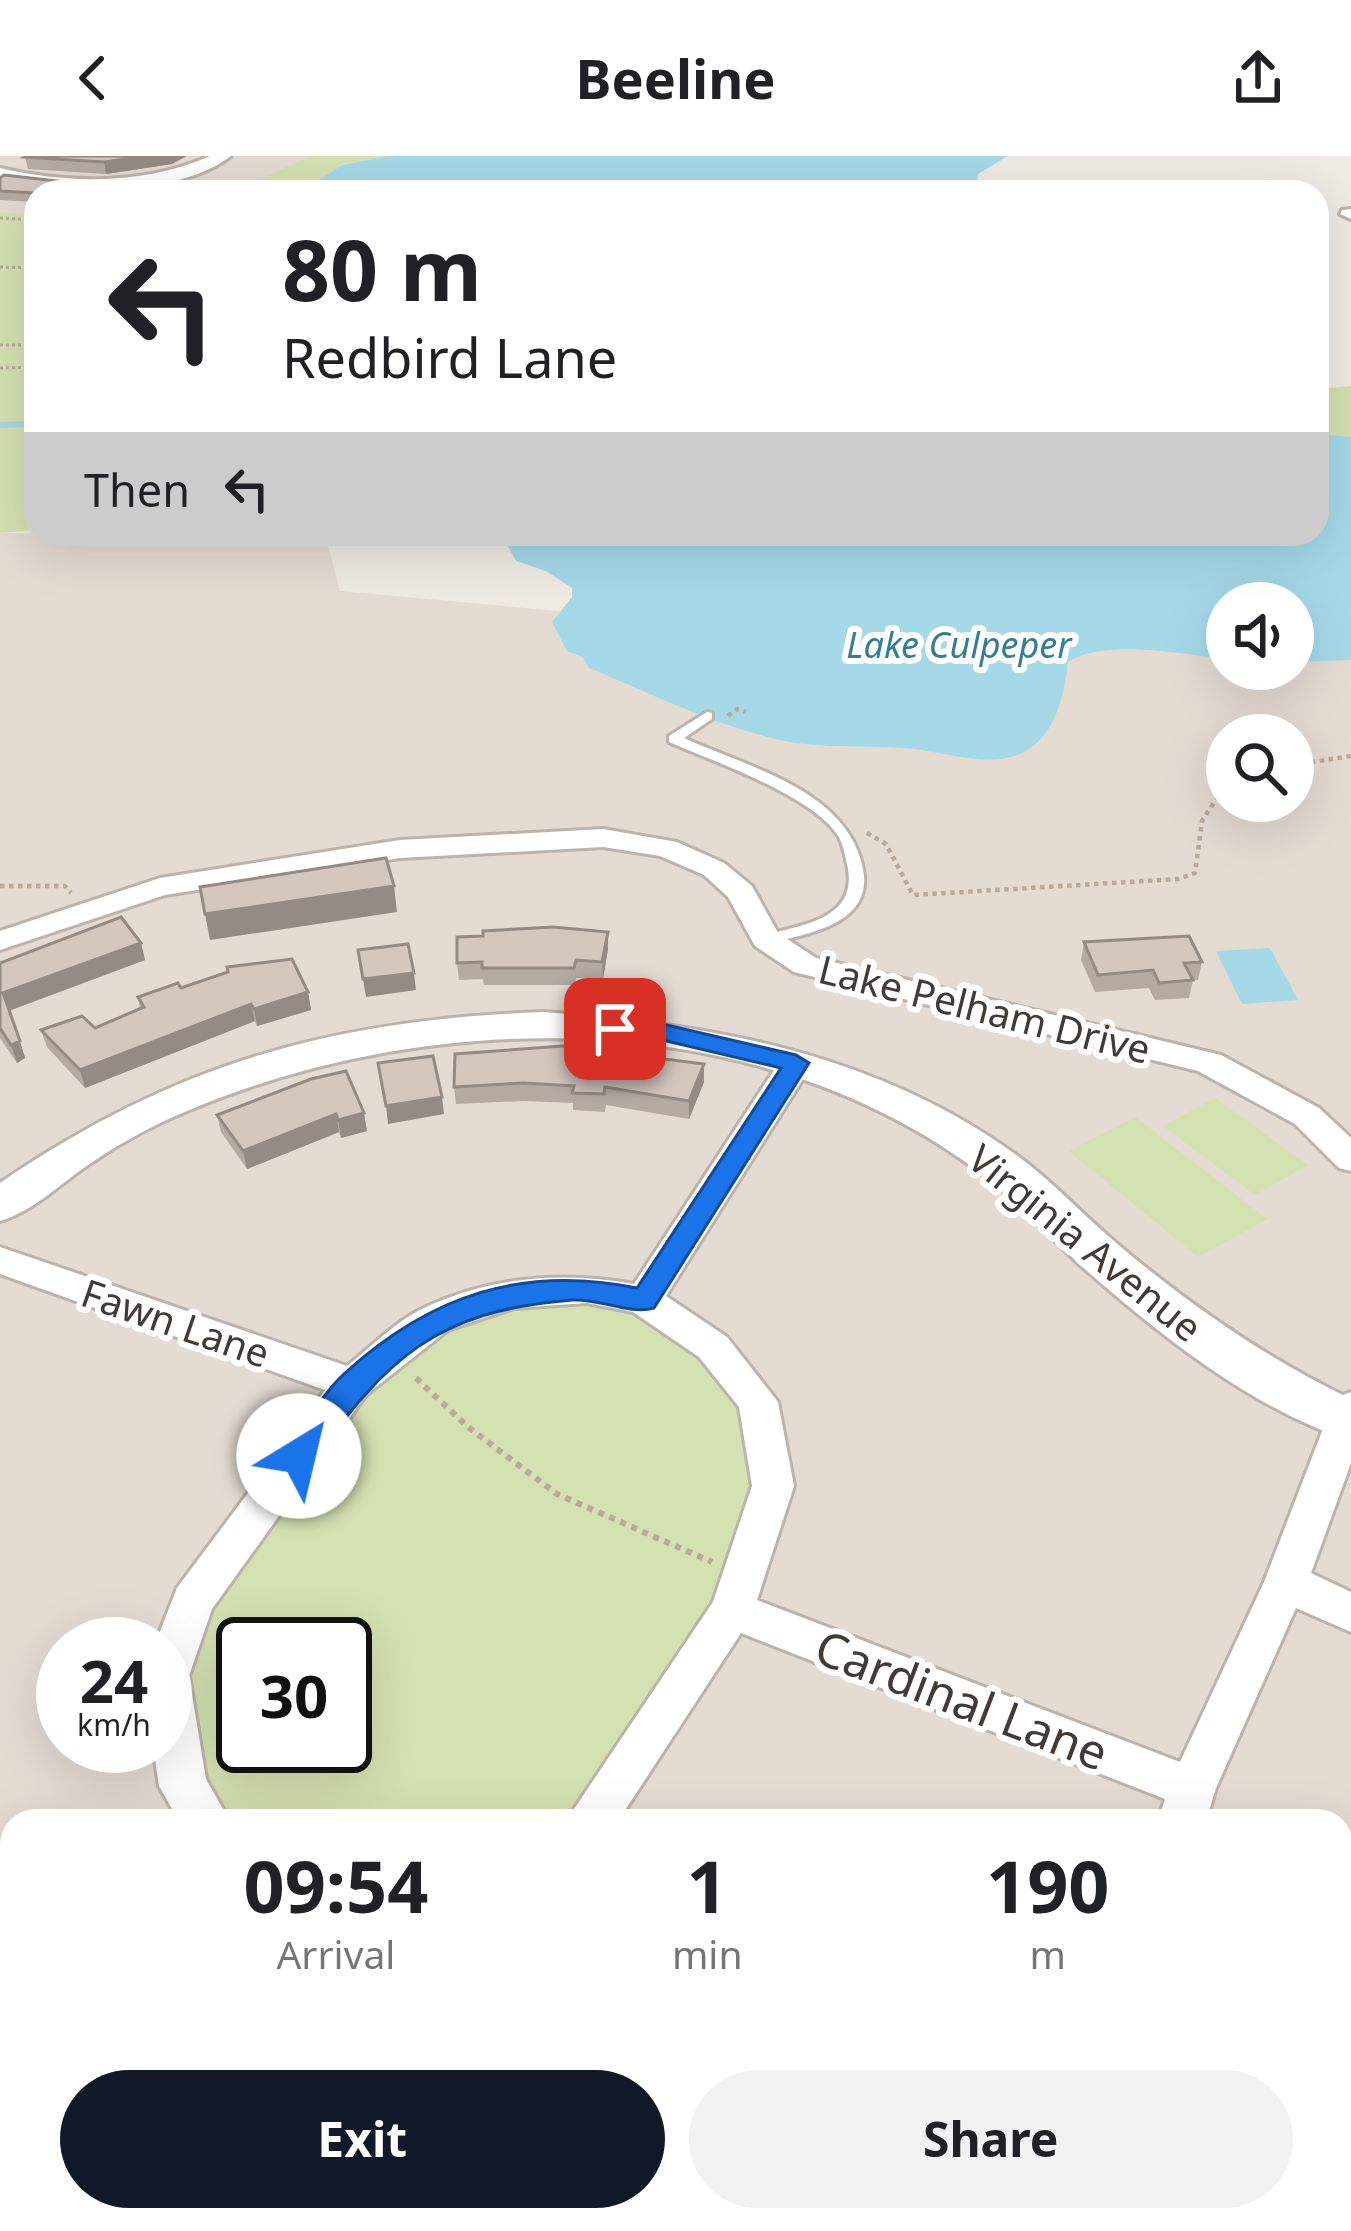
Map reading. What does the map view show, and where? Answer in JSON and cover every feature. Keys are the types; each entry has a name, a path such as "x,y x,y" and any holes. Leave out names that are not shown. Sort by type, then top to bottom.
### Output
{"street":[{"path":"130,180 172,173 223,156"},
{"path":"0,173 43,180"},
{"name":"Lake Pelham Drive","path":"0,940 160,886 372,853 602,838 667,848 714,869 741,892 766,939 793,959 839,977 1209,1063 1307,1116 1351,1159"},
{"name":"Virginia Avenue","path":"0,1205 130,1118 223,1079 342,1042 486,1024 658,1031 796,1063 882,1096 998,1163 1202,1338 1349,1416"},
{"path":"644,1300 796,1063"},
{"name":"Fawn Lane","path":"0,1260 366,1373"},
{"path":"198,1809 183,1786 166,1676 194,1601 366,1373 434,1319 512,1294 587,1288 644,1300 713,1347 758,1402 773,1486 738,1592 598,1809"},
{"path":"1187,1805 1286,1582 1349,1416"},
{"path":"1286,1582 1351,1613"},
{"name":"Cardinal Lane","path":"738,1592 1187,1805"}],"lane":[{"path":"707,716 674,739 805,802 844,835 860,881 852,904 830,920 766,939"}],"path":[{"path":"1314,762 1351,756"},
{"path":"844,835 866,832 886,844 913,895 954,896 1178,879 1195,873 1206,814"},
{"path":"0,886 65,886 85,910"},
{"path":"366,1373 407,1369 468,1427 557,1494 738,1592"}],"shaded area":[{"path":"0,156 311,156 262,180 24,180 24,213 0,212"},
{"path":"0,533 24,533 24,546 328,546 340,591 667,621 1206,614 1206,690 1314,690 1314,605 1351,601 1351,1809 0,1809"}],"green space":[{"path":"311,156 389,156 342,165 319,180 258,180"},
{"path":"0,212 24,213 24,531 0,533"},
{"path":"1351,386 1351,441 1329,439 1329,388"},
{"path":"1215,1098 1308,1165 1255,1195 1163,1126"},
{"path":"1135,1117 1267,1219 1198,1257 1069,1151"},
{"path":"512,1294 644,1300 729,1366 773,1486 732,1610 597,1809 206,1809 189,1773 193,1601 352,1384 434,1320"}],"water":[{"path":"389,156 1008,156 978,174 977,180 319,180 342,165"},
{"name":"Lake Culpeper","path":"1329,435 1351,437 1351,660 1314,661 1314,582 1206,582 1206,657 1122,649 1082,655 1067,663 1052,723 1022,753 1005,758 785,741 710,718 589,668 583,657 567,651 552,622 572,597 572,588 546,571 516,561 508,546 1329,546"},
{"path":"1270,948 1298,1000 1242,1004 1216,951"}],"building":[{"path":"27,156 146,156 104,162"},
{"path":"0,178 48,180 24,180 24,192 0,191"},
{"path":"386,858 394,886 205,914 200,887"},
{"path":"121,917 141,943 3,993 20,1041 11,1045 0,1028 0,963"},
{"path":"553,927 608,932 602,962 576,960 574,968 482,968 482,962 457,963 457,937"},
{"path":"1189,936 1202,962 1184,963 1193,980 1159,983 1153,970 1098,975 1084,942"},
{"path":"408,944 414,973 363,979 358,950"},
{"path":"292,959 308,992 254,1009 251,1004 80,1070 41,1030 82,1016 95,1028 144,1007 138,997 178,983 181,988 228,972 227,967"},
{"path":"562,1046 704,1064 689,1101 605,1087 604,1094 572,1093 574,1086 523,1083 454,1087 455,1054"},
{"path":"433,1056 442,1097 386,1106 378,1063"},
{"path":"346,1071 364,1113 338,1120 336,1114 243,1151 217,1115 311,1079"}],"waterway":[{"path":"0,425 24,424"}],"route":[{"path":"299,1456 352,1384 434,1319 512,1294 587,1288 644,1300 796,1063 658,1031 615,1029"}]}
